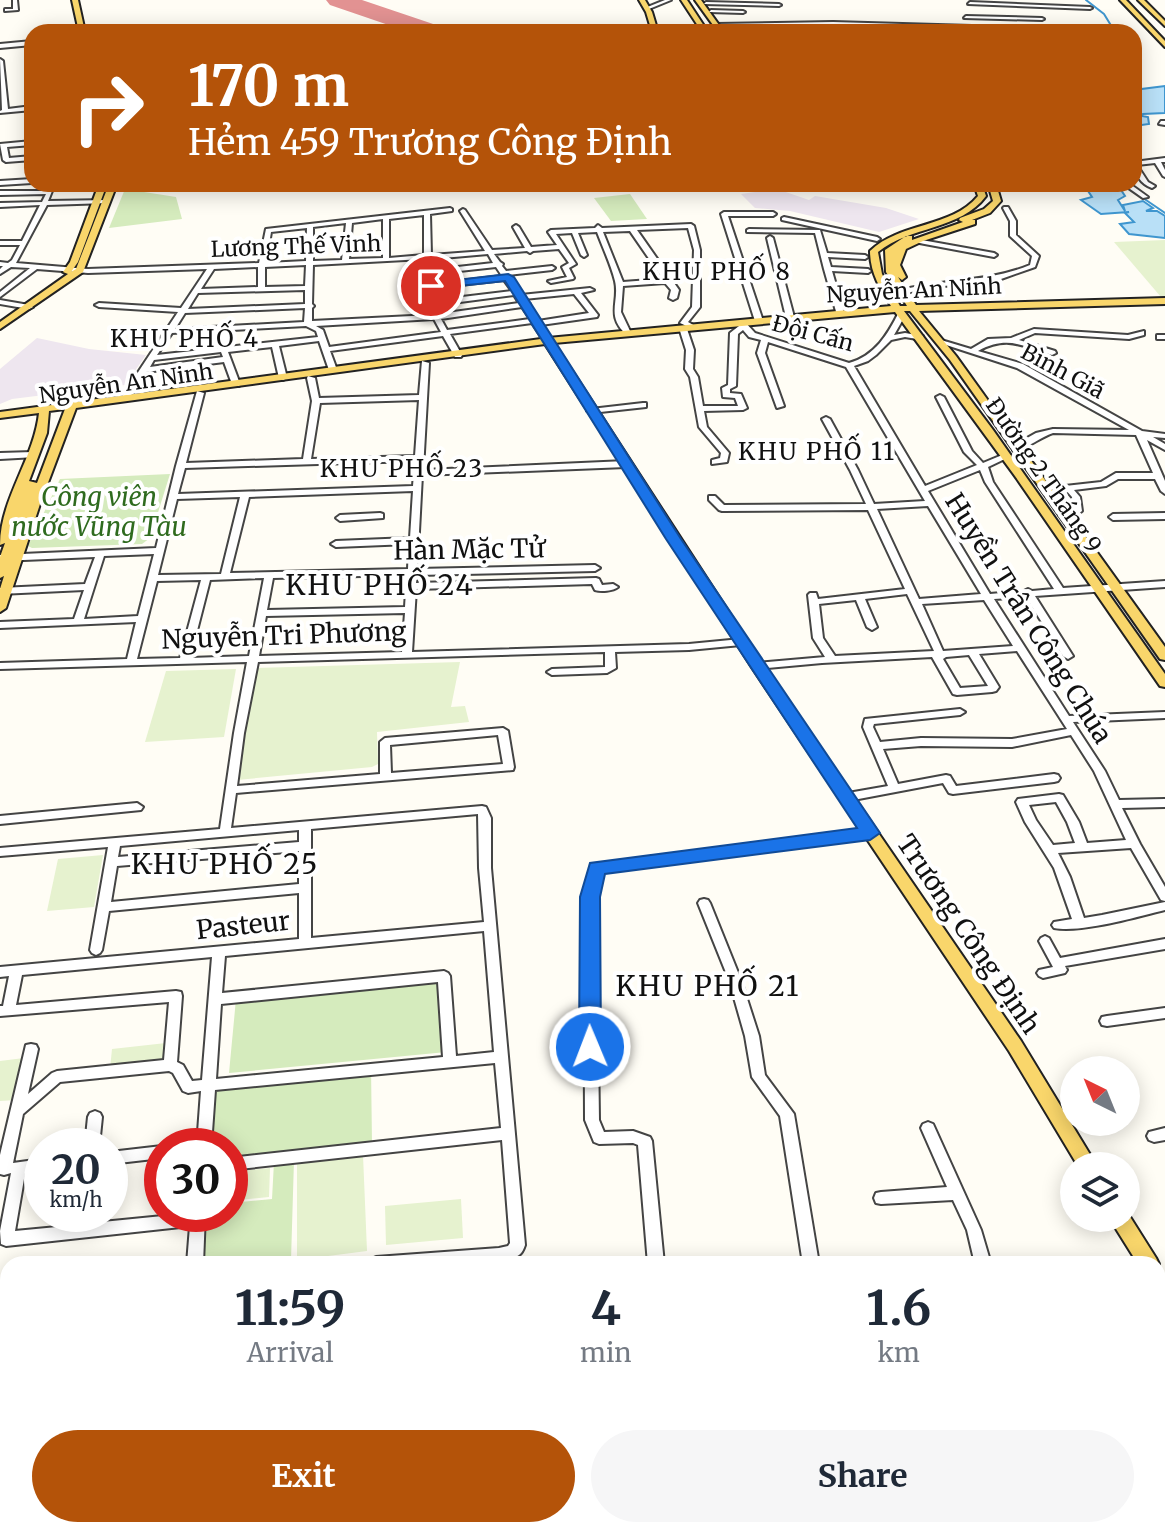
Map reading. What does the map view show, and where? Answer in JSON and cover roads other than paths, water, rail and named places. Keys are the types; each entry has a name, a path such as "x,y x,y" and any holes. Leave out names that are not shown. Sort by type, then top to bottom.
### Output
{"main road":[{"path":"75,0 83,24"},
{"path":"83,0 84,24"},
{"path":"642,0 652,24"},
{"path":"687,0 702,24"},
{"path":"1127,0 1165,39"},
{"path":"1141,0 1165,24"},
{"path":"703,1 719,24"},
{"path":"703,1 718,24"},
{"path":"0,326 75,270 111,192"},
{"path":"868,271 865,257 869,246 877,239 968,204 974,196 973,192"},
{"name":"Đường 2 Tháng 9","path":"980,192 981,200 970,209 889,238 874,251 874,263 900,312 1062,513 1165,656"},
{"name":"Đường 2 Tháng 9","path":"994,192 997,201 987,211 903,240 891,248 887,264 914,311 953,358 1100,589 1165,683"},
{"path":"916,241 990,214 1004,198 1001,192"},
{"path":"75,270 100,193"},
{"name":"Đường 2 Tháng 9","path":"902,291 907,285 897,267 899,252 916,241"},
{"name":"Đường 2 Tháng 9","path":"868,271 876,286 888,291"},
{"path":"888,291 902,291"},
{"name":"Nguyễn An Ninh","path":"65,408 425,363 627,333 914,311 1165,303"},
{"path":"0,320 25,306"},
{"name":"Nguyễn An Ninh","path":"741,325 790,317 900,312"},
{"name":"Nguyễn An Ninh","path":"0,417 333,370 688,329"},
{"name":"Trương Công Định","path":"550,344 741,642 1015,1046 1079,1152"},
{"path":"8,544 52,432 65,408"},
{"path":"44,411 52,432"},
{"path":"0,608 8,558 6,510 33,455 52,432"},
{"path":"0,574 8,558"},
{"path":"1129,1232 1144,1256"}],"street":[{"path":"7,10 16,10 15,0"},
{"path":"647,8 669,0"},
{"path":"984,4 998,0"},
{"path":"1057,0 1060,7"},
{"path":"703,1 779,5"},
{"path":"971,24 964,10 970,2 1090,8"},
{"path":"1040,5 1042,24"},
{"path":"1001,10 1007,24"},
{"path":"711,11 759,12"},
{"path":"870,24 872,15"},
{"path":"966,17 1042,19"},
{"path":"763,24 811,24"},
{"path":"0,46 24,44"},
{"path":"1,61 2,112 24,109"},
{"path":"2,84 15,83"},
{"path":"24,144 2,145 6,160 24,159"},
{"path":"1142,162 1165,160"},
{"path":"1157,161 1165,175"},
{"path":"1142,176 1152,186"},
{"path":"0,183 24,182"},
{"path":"0,193 24,192"},
{"path":"0,272 10,265 24,243 49,192"},
{"path":"1138,192 1145,197"},
{"path":"0,217 4,205 64,200 100,193 109,201"},
{"path":"902,291 944,283 1001,278 1033,266 1036,256 1013,236 1013,221 1006,208"},
{"path":"261,290 268,230 450,210"},
{"name":"Trương Công Định","path":"463,211 550,344"},
{"path":"427,212 428,272 436,317 458,355"},
{"path":"759,321 724,214 773,214"},
{"path":"386,217 386,260"},
{"path":"784,219 877,239"},
{"path":"345,262 349,221"},
{"path":"308,324 310,225"},
{"path":"551,281 571,278 565,267 573,262 551,232 691,226 697,250 696,307 684,323 688,329 689,369 705,431 721,444 725,453 724,460 715,462"},
{"path":"516,227 530,251"},
{"path":"599,228 620,284 617,312 627,333"},
{"path":"632,228 675,290 673,298"},
{"path":"574,231 584,255"},
{"path":"749,231 836,231"},
{"path":"818,231 840,313"},
{"path":"770,238 790,317"},
{"path":"916,241 994,255"},
{"path":"0,243 24,243"},
{"name":"Lương Thế Vinh","path":"0,264 75,270 212,267 493,254 560,247"},
{"path":"825,255 865,257"},
{"path":"428,272 500,264"},
{"path":"0,295 37,266"},
{"path":"125,398 212,267"},
{"path":"431,286 552,268"},
{"path":"827,269 868,271"},
{"path":"620,284 667,281"},
{"path":"198,291 309,288"},
{"path":"433,303 590,290"},
{"path":"327,349 594,315 576,291"},
{"path":"170,331 436,317 521,298"},
{"path":"0,302 25,306"},
{"path":"99,305 183,310 310,306"},
{"name":"Đội Cấn","path":"741,325 749,334 849,365 864,363 887,338 900,312"},
{"path":"308,324 319,330 333,370"},
{"path":"699,409 743,408 738,396 726,395 726,388 732,386 734,333 741,325"},
{"path":"229,328 223,348 236,384"},
{"path":"953,358 961,353 974,352 991,341 1012,340 1034,331 1129,337 1141,333"},
{"path":"887,338 905,335 920,338"},
{"path":"151,358 321,339"},
{"path":"765,339 761,353 780,406"},
{"path":"1012,340 1052,353"},
{"name":"Bình Giã","path":"941,342 1020,366 1140,433 1165,436"},
{"path":"275,343 283,378"},
{"path":"142,370 226,359"},
{"path":"407,653 425,363"},
{"name":"Huyền Trân Công Chúa","path":"849,365 986,595 1099,771 1134,844 1165,897"},
{"path":"307,460 316,401 311,378"},
{"path":"131,662 200,393"},
{"path":"316,401 422,397"},
{"path":"940,397 968,452 984,468 989,482 1059,590"},
{"path":"591,411 643,405"},
{"path":"826,419 957,692 994,687 973,653"},
{"path":"923,490 984,468 1053,431 1140,433 1165,447"},
{"path":"1140,433 1165,491"},
{"path":"0,456 33,455"},
{"path":"180,466 419,458"},
{"path":"418,473 626,464"},
{"path":"1062,513 1078,511 1076,497 1068,488 1103,484 1116,476 1157,476"},
{"path":"172,497 418,488"},
{"path":"225,576 245,495"},
{"path":"712,498 722,508 870,507 930,503"},
{"path":"340,518 380,516"},
{"path":"1113,517 1165,516"},
{"path":"336,544 415,541"},
{"path":"8,558 160,551"},
{"path":"78,622 100,554"},
{"name":"Hàn Mặc Tử","path":"152,578 595,568"},
{"path":"225,832 252,658 269,575"},
{"path":"184,661 206,577"},
{"path":"412,586 596,581 598,588 613,587"},
{"path":"831,658 818,638 814,598 986,595 1165,584"},
{"path":"3,591 88,587"},
{"path":"1028,592 1068,656"},
{"path":"859,597 872,627"},
{"path":"261,613 411,610"},
{"path":"0,625 142,619"},
{"name":"Nguyễn Tri Phương","path":"0,666 610,649 741,642"},
{"path":"757,666 801,659 938,656 1020,648"},
{"path":"552,672 607,670 611,668 610,649"},
{"path":"895,789 868,727 869,721 960,712"},
{"path":"1067,719 1165,715"},
{"path":"231,790 509,767 503,731 385,742 386,777"},
{"path":"878,746 921,742 1012,743 1074,731"},
{"path":"848,797 946,779 953,790 1054,778"},
{"path":"1079,923 1070,893 1050,849 1034,830 1022,802 1059,798 1083,848"},
{"path":"1114,804 1165,803"},
{"path":"0,820 137,807"},
{"path":"0,852 482,810 518,1235 515,1249 485,1256"},
{"path":"305,826 305,943"},
{"path":"655,1256 645,1141 633,1137 599,1138 592,1120 590,897 597,868 870,833"},
{"path":"96,950 115,842"},
{"path":"1050,849 1134,844"},
{"path":"112,862 306,846"},
{"path":"103,907 305,888"},
{"path":"704,903 735,980 752,1036 759,1077 787,1114 810,1256"},
{"path":"1058,925 1165,906"},
{"name":"Pasteur","path":"0,972 491,926"},
{"path":"1043,973 1061,970 1045,941"},
{"path":"1057,963 1165,944"},
{"path":"206,1128 219,952"},
{"path":"16,971 4,1011 176,996 170,1065"},
{"path":"217,999 444,976 450,1062"},
{"path":"1107,1021 1165,1013"},
{"path":"31,1049 5,1170 6,1239 144,1223"},
{"path":"19,1110 57,1077 170,1065 178,1069 188,1087 209,1087 502,1057"},
{"path":"94,1128 95,1117"},
{"path":"928,1128 974,1230 981,1256"},
{"path":"248,1162 507,1133"},
{"path":"881,1198 957,1193"},
{"path":"196,1256 197,1232"}],"water":[{"path":"1165,86 1165,113 1142,116 1142,89"},
{"path":"1142,116 1148,117 1149,124 1142,125"},
{"path":"1089,192 1122,192 1125,196 1118,200 1125,211 1123,205 1143,201 1153,208 1146,211 1157,211 1165,216 1165,238 1129,234 1120,224 1134,222 1125,213 1129,212 1101,214 1081,200 1092,197"}],"waterway":[{"path":"1086,0 1104,14 1110,24"},
{"path":"1143,198 1165,213"}],"district":[{"name":"KHU PHỐ 8","path":"717,271"},
{"name":"KHU PHỐ 4","path":"185,338"},
{"name":"KHU PHỐ 11","path":"817,451"},
{"name":"KHU PHỐ 23","path":"402,468"},
{"name":"KHU PHỐ 24","path":"380,585"},
{"name":"KHU PHỐ 25","path":"225,864"},
{"name":"KHU PHỐ 21","path":"708,986"}],"park label":[{"name":"Công viên nước Vũng Tàu","path":"99,511"}]}
